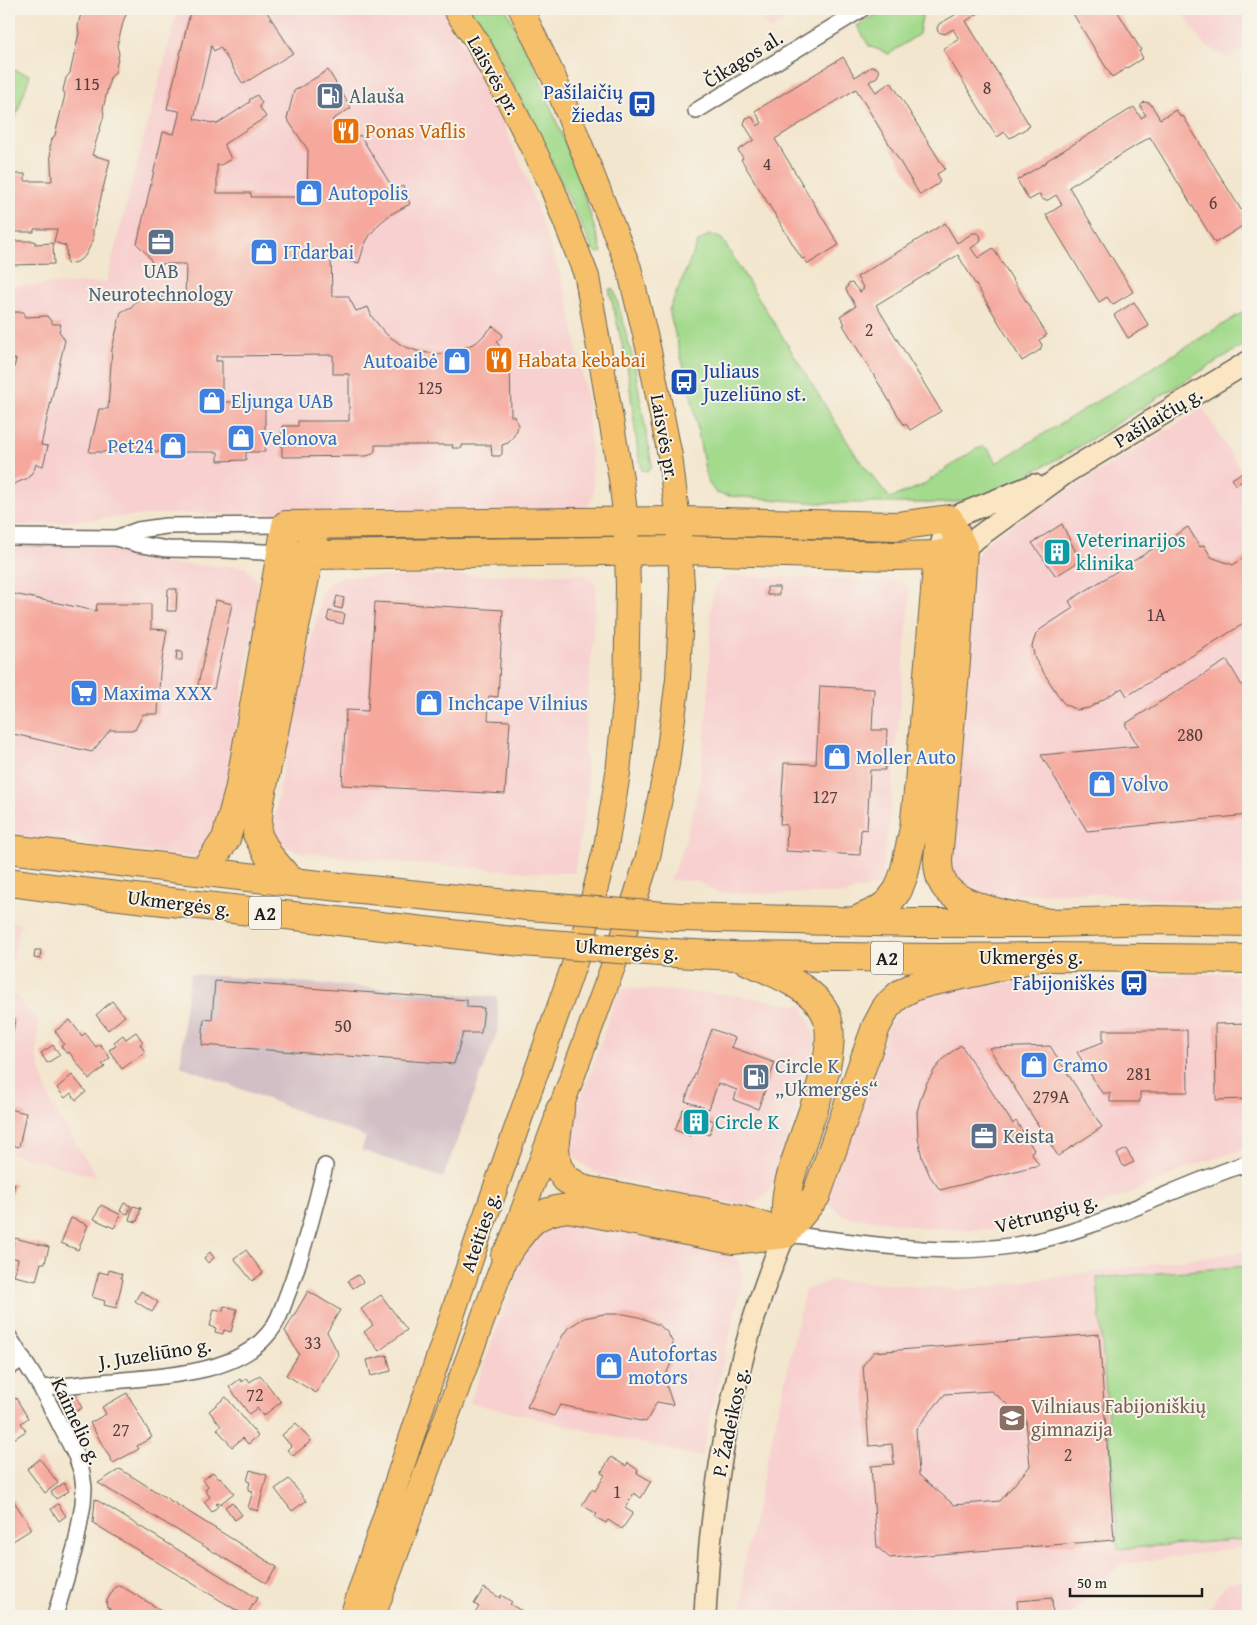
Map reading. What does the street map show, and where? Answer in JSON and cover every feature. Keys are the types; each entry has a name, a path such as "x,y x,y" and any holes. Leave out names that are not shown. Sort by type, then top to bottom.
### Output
{"highway":[{"path":"203,872 226,839 239,791 286,525 678,520 897,526 949,519 957,652 938,873 945,886 954,895 966,902 982,908 1049,923"},
{"path":"291,882 269,856 257,834 259,806 315,524"},
{"path":"282,553 310,555 680,550 895,556 951,551"},
{"path":"851,922 864,918 888,902 898,890 904,874 914,828 951,551"},
{"name":"Ukmergės g.","path":"9,849 291,882 528,906 679,917 851,922 1049,923 1156,920 1248,922"},
{"name":"Ukmergės g.","path":"9,882 95,894 522,942 673,953 735,956 1248,960"},
{"path":"735,956 785,978 806,992 819,1002 825,1012 828,1023 827,1063 788,1188 785,1234"},
{"path":"505,1256 524,1229 541,1214 568,1208 734,1240 785,1234 816,1196 876,1027 887,1006 900,994 929,982 1038,957"},
{"path":"560,1110 555,1148 557,1166 566,1179 585,1190 742,1220 785,1234"}],"main road":[{"name":"Laisvės pr.","path":"455,9 490,66 546,174 587,277 619,470 626,522 627,551 626,693 618,773 606,847"},
{"name":"Laisvės pr.","path":"521,9 554,78 628,268 649,351 668,446 678,520 682,586 678,678 666,764 648,857"},
{"name":"Ateities g.","path":"352,1616 480,1232 582,942 606,847"},
{"name":"Ateities g.","path":"373,1616 618,953 648,857"}],"street":[{"name":"Čikagos al.","path":"696,111 862,9"},
{"name":"Pašilaičių g.","path":"951,551 1067,472 1248,362"},
{"name":"Pašilaičių g.","path":"949,519 1067,472"},
{"path":"116,538 138,530 166,526 286,525"},
{"path":"9,538 116,538 167,549 282,553"},
{"name":"Vėtrungių g.","path":"785,1234 922,1250 962,1251 1016,1245 1070,1232 1248,1163"},
{"name":"J. Juzeliūno g.","path":"41,1388 162,1377 194,1371 221,1364 245,1354 258,1344 269,1334 283,1307 304,1251 325,1166"},
{"name":"P. Žadeikos g.","path":"705,1616 708,1556 718,1468 733,1393 769,1272 785,1234"},
{"name":"Kaimelio g.","path":"9,1337 41,1388 76,1456 82,1473 84,1488 76,1544 55,1616"},
{"path":"9,1368 23,1358"}],"shaded area":[{"path":"178,9 443,9 494,102 524,171 567,295 588,406 594,491 592,500 583,510 573,513 160,514 9,526 9,286 106,282"},
{"path":"755,9 805,9 770,31"},
{"path":"1180,9 1248,9 1248,46 1227,58 1202,43"},
{"path":"1203,408 1248,482 1248,903 1205,904 1082,892 983,896 962,888 949,868 972,568 977,556 994,536"},
{"path":"100,545 161,564 245,567 258,582 258,598 225,800 216,842 206,853 190,857 9,835 9,546"},
{"path":"585,574 592,579 596,586 596,593 584,743 588,790 574,873 541,873 413,864 302,852 289,848 279,840 274,831 282,775 322,593 331,581 344,577"},
{"path":"730,576 897,581 908,588 910,595 890,815 881,881 876,887 855,890 846,894 717,893 697,881 670,880 684,846 698,790 708,704 711,606 714,589 722,578"},
{"path":"9,921 20,924 10,974 12,992 38,1022 37,1058 52,1106 97,1177 9,1153"},
{"path":"1248,973 1248,1148 1200,1163 1102,1205 1056,1218 1009,1228 967,1230 921,1227 845,1216 829,1205 827,1195 888,1026 906,1001 946,986"},
{"path":"190,974 497,997 499,1027 443,1178 361,1150 366,1137 181,1066 184,1016"},
{"path":"620,988 720,994 802,1006 814,1032 815,1046 811,1067 775,1181 765,1196 758,1202 750,1205 740,1205 668,1191 597,1174 576,1159 569,1146 570,1129"},
{"path":"564,1216 726,1251 732,1254 740,1263 743,1277 701,1457 470,1403 529,1239"},
{"name":"Vilniaus Fabijoniškių gimnazija","path":"1248,1251 1248,1546 1120,1565 1070,1616 743,1616 743,1568 805,1290 831,1280 962,1290"},
{"path":"1248,1579 1248,1616 1204,1616 1226,1584"}],"green space":[{"path":"468,9 506,9 532,60 579,178 602,252 598,253 593,250 548,154 494,47"},
{"path":"886,9 892,9 895,13 902,9 923,10 919,34 889,54 869,46 857,26"},
{"path":"10,69 30,75 13,125 9,125"},
{"path":"710,234 722,239 857,457 890,498 921,486 976,449 984,447 989,450 996,463 1248,309 1248,342 1072,451 993,493 976,499 945,503 820,503 729,496 716,493 707,481 693,404 669,310 698,242"},
{"path":"609,289 614,289 634,363 652,466 647,471 642,470 638,453 627,365"},
{"path":"1248,1266 1248,1539 1118,1549 1097,1278"}],"building":[{"path":"85,9 129,9 124,19 117,46 119,54 115,72 110,78 103,109 104,115 92,155 110,160 93,230 93,241 85,256 77,262 67,264 66,246 54,242 57,229 34,229 34,232 12,232 12,229 9,229 9,181 10,174 25,174 25,181 52,181 50,147 65,95 63,90 66,78 70,73 79,33 80,17"},
{"path":"191,9 265,9 293,53 243,84 220,47 214,51 211,46 194,119 217,124 250,102 249,100 257,95 262,103 259,106 266,117 224,144 231,159 221,165 217,165 217,193 251,193 251,197 307,197 308,150 287,119 294,91 328,70 351,108 332,120 338,129 343,126 347,128 354,139 360,135 394,190 403,186 410,204 391,214 379,224 364,246 359,263 339,258 340,256 331,256 332,296 348,296 356,311 368,307 372,317 386,334 403,346 420,352 439,354 459,350 477,342 493,326 503,335 497,342 505,355 510,355 511,416 514,416 518,425 512,439 502,445 502,454 500,456 492,456 491,445 462,445 462,448 452,448 453,445 375,445 375,451 366,456 282,457 282,426 298,426 298,421 349,421 349,374 333,374 333,355 216,356 216,361 222,361 222,402 244,402 245,408 265,408 265,452 246,452 246,460 218,461 218,452 89,452 99,409 108,409 112,349 121,312 131,307 140,297 185,297 186,264 153,264 147,254 137,244 163,132 174,134 179,115 179,111 167,109"},
{"path":"951,9 985,9 966,21 1030,126 1010,138 1005,132 997,137 943,49 959,39 953,29 945,34 938,32 939,24 955,15"},
{"path":"1070,9 1116,9 1141,50 1139,51 1143,58 1112,77"},
{"path":"843,57 855,77 871,67 878,69 877,77 869,82 876,92 891,82 945,169 937,174 940,181 938,184 920,195 856,89 775,139 839,245 808,264 804,258 802,259 741,159 743,158 738,150 754,140 744,124 746,118 753,118 757,126 762,123 755,111"},
{"path":"1144,102 1150,103 1160,119 1176,110 1181,117 1183,116 1243,213 1244,216 1242,217 1246,224 1215,243 1150,137 1069,187 1133,292 1112,304 1107,297 1099,302 1046,215 1062,205 1056,195 1048,200 1044,200 1040,194 1029,200 1017,180 1134,107 1141,118 1146,115 1141,108"},
{"path":"945,223 957,243 973,233 980,235 979,243 971,248 978,258 993,248 1047,335 1039,340 1042,345 1040,350 1022,361 958,255 876,305 941,411 910,430 906,424 904,425 843,325 845,324 840,316 856,306 846,290 848,284 852,283 860,292 864,289 857,277"},
{"path":"9,241 35,241 35,244 53,243 54,264 9,265"},
{"path":"1134,302 1149,326 1128,338 1114,315"},
{"path":"9,312 24,312 24,317 47,316 53,324 61,324 59,331 65,340 41,445 48,446 43,466 36,464 28,478 14,484 9,484 9,374 10,368 14,368 16,359 9,359"},
{"path":"1241,473 1245,479 1236,485 1232,479"},
{"name":"Veterinarijos klinika","path":"1062,524 1080,561 1056,576 1032,543"},
{"path":"1188,527 1200,547 1204,545 1211,557 1233,565 1248,555 1248,621 1127,696 1122,688 1089,708 1077,710 1066,705 1035,659 1032,646 1036,634 1073,608 1069,601"},
{"path":"767,587 779,587 779,595 767,595"},
{"path":"168,589 177,589 176,611 167,611"},
{"name":"Maxima XXX","path":"9,593 96,611 97,604 151,604 151,629 167,630 160,672 158,714 143,714 135,730 110,730 92,752 9,733"},
{"path":"337,596 344,598 342,609 334,607"},
{"path":"216,600 232,604 214,689 198,685"},
{"name":"Inchcape Vilnius","path":"375,602 503,610 498,697 489,696 488,720 510,721 505,794 342,785 346,710 368,711"},
{"path":"329,611 345,614 343,624 327,620"},
{"path":"177,651 182,652 182,660 176,660"},
{"path":"1227,660 1248,696 1248,815 1087,831 1041,755 1138,746 1125,724"},
{"path":"820,686 874,689 872,730 887,730 885,770 870,770 867,830 861,829 860,855 786,851 787,825 780,824 784,763 816,764"},
{"path":"35,950 41,950 40,959 34,958"},
{"path":"215,981 467,1000 467,1007 484,1008 481,1033 463,1033 454,1064 202,1045 204,1019 212,1020"},
{"path":"112,1001 125,1016 108,1030 96,1015"},
{"path":"9,1015 15,1019 10,1048 9,1048"},
{"path":"70,1020 82,1036 85,1033 96,1047 100,1044 110,1058 102,1064 105,1067 89,1079 69,1052 67,1054 61,1046 64,1044 55,1031"},
{"path":"1248,1023 1248,1099 1216,1100 1215,1024"},
{"path":"712,1029 735,1038 731,1047 775,1063 758,1109 734,1100 737,1090 718,1083 709,1109 685,1101"},
{"path":"1103,1030 1187,1030 1188,1092 1140,1092 1140,1102 1110,1102 1110,1093 1102,1093 1077,1052 1103,1042"},
{"path":"136,1032 143,1042 140,1044 145,1052 122,1069 109,1050 116,1046 114,1042 123,1035 126,1039"},
{"path":"53,1045 60,1055 47,1063 41,1053"},
{"path":"961,1045 1013,1124 1016,1121 1034,1150 1031,1152 1039,1165 940,1190 930,1176 922,1158 918,1137 917,1112 926,1084 935,1069 946,1056"},
{"path":"1050,1046 1102,1127 1058,1156 989,1048"},
{"path":"72,1075 86,1092 76,1100 71,1093 65,1098 57,1088"},
{"path":"9,1109 26,1113 19,1147 9,1144"},
{"name":"Circle K","path":"683,1109 714,1121 709,1135 693,1129 690,1136 675,1130"},
{"path":"1126,1149 1134,1162 1124,1167 1117,1154"},
{"path":"9,1183 15,1184 9,1203"},
{"path":"124,1203 131,1206 128,1214 120,1211"},
{"path":"101,1205 121,1215 114,1228 94,1219"},
{"path":"133,1206 141,1208 137,1222 129,1220"},
{"path":"71,1218 88,1225 78,1250 61,1243"},
{"path":"15,1238 49,1247 45,1263 41,1263 36,1281 14,1276 18,1259 10,1257"},
{"path":"246,1250 263,1273 252,1281 234,1258"},
{"path":"210,1252 214,1258 208,1263 204,1258"},
{"path":"109,1270 122,1274 121,1278 123,1279 116,1308 104,1305 105,1301 92,1297 99,1272 108,1274"},
{"path":"358,1275 363,1282 353,1288 348,1281"},
{"path":"141,1291 158,1302 152,1312 135,1301"},
{"path":"308,1291 340,1310 327,1332 339,1355 316,1393 286,1375 299,1354 285,1331"},
{"path":"381,1295 407,1330 379,1351 364,1332 373,1325 361,1309"},
{"path":"224,1306 237,1309 231,1332 224,1330 223,1334 215,1332 216,1328 210,1326 214,1309 223,1311"},
{"name":"Autofortas motors","path":"604,1314 624,1314 639,1317 659,1325 667,1332 673,1343 671,1355 676,1354 664,1378 673,1405 657,1402 646,1422 560,1405 554,1416 527,1407 568,1328 584,1318"},
{"path":"1099,1334 1114,1540 890,1558 877,1547 871,1466 894,1464 892,1444 869,1446 863,1365 874,1352","holes":["991,1391 1026,1420 1030,1466 1000,1501 954,1505 919,1475 916,1429 945,1394"]},
{"path":"387,1355 391,1371 371,1376 367,1360"},
{"path":"260,1375 281,1402 263,1416 257,1408 249,1414 229,1387 240,1379 242,1382 247,1378 250,1382"},
{"path":"74,1392 82,1408 62,1419 54,1403"},
{"path":"127,1393 152,1437 137,1446 139,1449 113,1463 90,1423 106,1414 102,1407"},
{"path":"226,1397 258,1436 248,1444 243,1438 232,1447 217,1429 221,1426 209,1411"},
{"path":"16,1398 28,1418 21,1423 26,1431 9,1442 9,1403"},
{"path":"296,1423 311,1441 293,1456 287,1450 291,1446 282,1435"},
{"path":"611,1457 626,1466 628,1463 638,1470 637,1473 651,1481 641,1498 634,1493 625,1508 633,1513 622,1529 608,1520 606,1523 595,1517 597,1514 582,1505 592,1489 595,1491 605,1475 601,1473"},
{"path":"40,1459 58,1483 45,1493 27,1469"},
{"path":"120,1469 277,1567 266,1583 98,1483"},
{"path":"250,1470 267,1475 258,1511 248,1508 253,1491 248,1490 250,1482 247,1481"},
{"path":"213,1472 234,1493 220,1504 219,1502 216,1504 218,1506 212,1512 204,1502 210,1497 205,1490 208,1486 203,1480"},
{"path":"289,1479 306,1501 292,1511 275,1489"},
{"path":"64,1483 69,1491 56,1499 51,1492"},
{"path":"11,1497 32,1529 13,1541 9,1534 9,1499"},
{"path":"95,1499 257,1598 246,1616 93,1523"},
{"path":"232,1502 242,1515 235,1520 225,1507"},
{"path":"58,1504 66,1516 59,1521 51,1509"},
{"path":"118,1585 171,1616 105,1616 110,1609 107,1607 106,1602"},
{"path":"484,1588 500,1598 501,1595 512,1602 510,1604 525,1613 523,1616 473,1616 479,1607 474,1604"},
{"path":"1052,1598 1053,1616 1018,1616 1017,1601"}],"place":[{"name":"Alauša","path":"330,96"},
{"name":"Pašilaičių žiedas","path":"642,104"},
{"name":"Ponas Vaflis","path":"346,131"},
{"name":"Autopolis","path":"309,193"},
{"name":"UAB Neurotechnology","path":"161,242"},
{"name":"ITdarbai","path":"264,252"},
{"name":"Habata kebabai","path":"499,360"},
{"name":"Autoaibė","path":"457,361"},
{"name":"Juliaus Juzeliūno st.","path":"684,382"},
{"name":"Eljunga UAB","path":"212,401"},
{"name":"Velonova","path":"241,438"},
{"name":"Pet24","path":"173,446"},
{"name":"Veterinarijos klinika","path":"1057,552"},
{"name":"Maxima XXX","path":"84,693"},
{"name":"Inchcape Vilnius","path":"429,703"},
{"name":"Moller Auto","path":"837,757"},
{"name":"Volvo","path":"1102,784"},
{"name":"Fabijoniškės","path":"1134,983"},
{"name":"Cramo","path":"1034,1065"},
{"name":"Circle K „Ukmergės“","path":"756,1077"},
{"name":"Circle K","path":"696,1122"},
{"name":"Keista","path":"984,1136"},
{"name":"Autofortas motors","path":"609,1366"},
{"name":"Vilniaus Fabijoniškių gimnazija","path":"1012,1418"}]}
